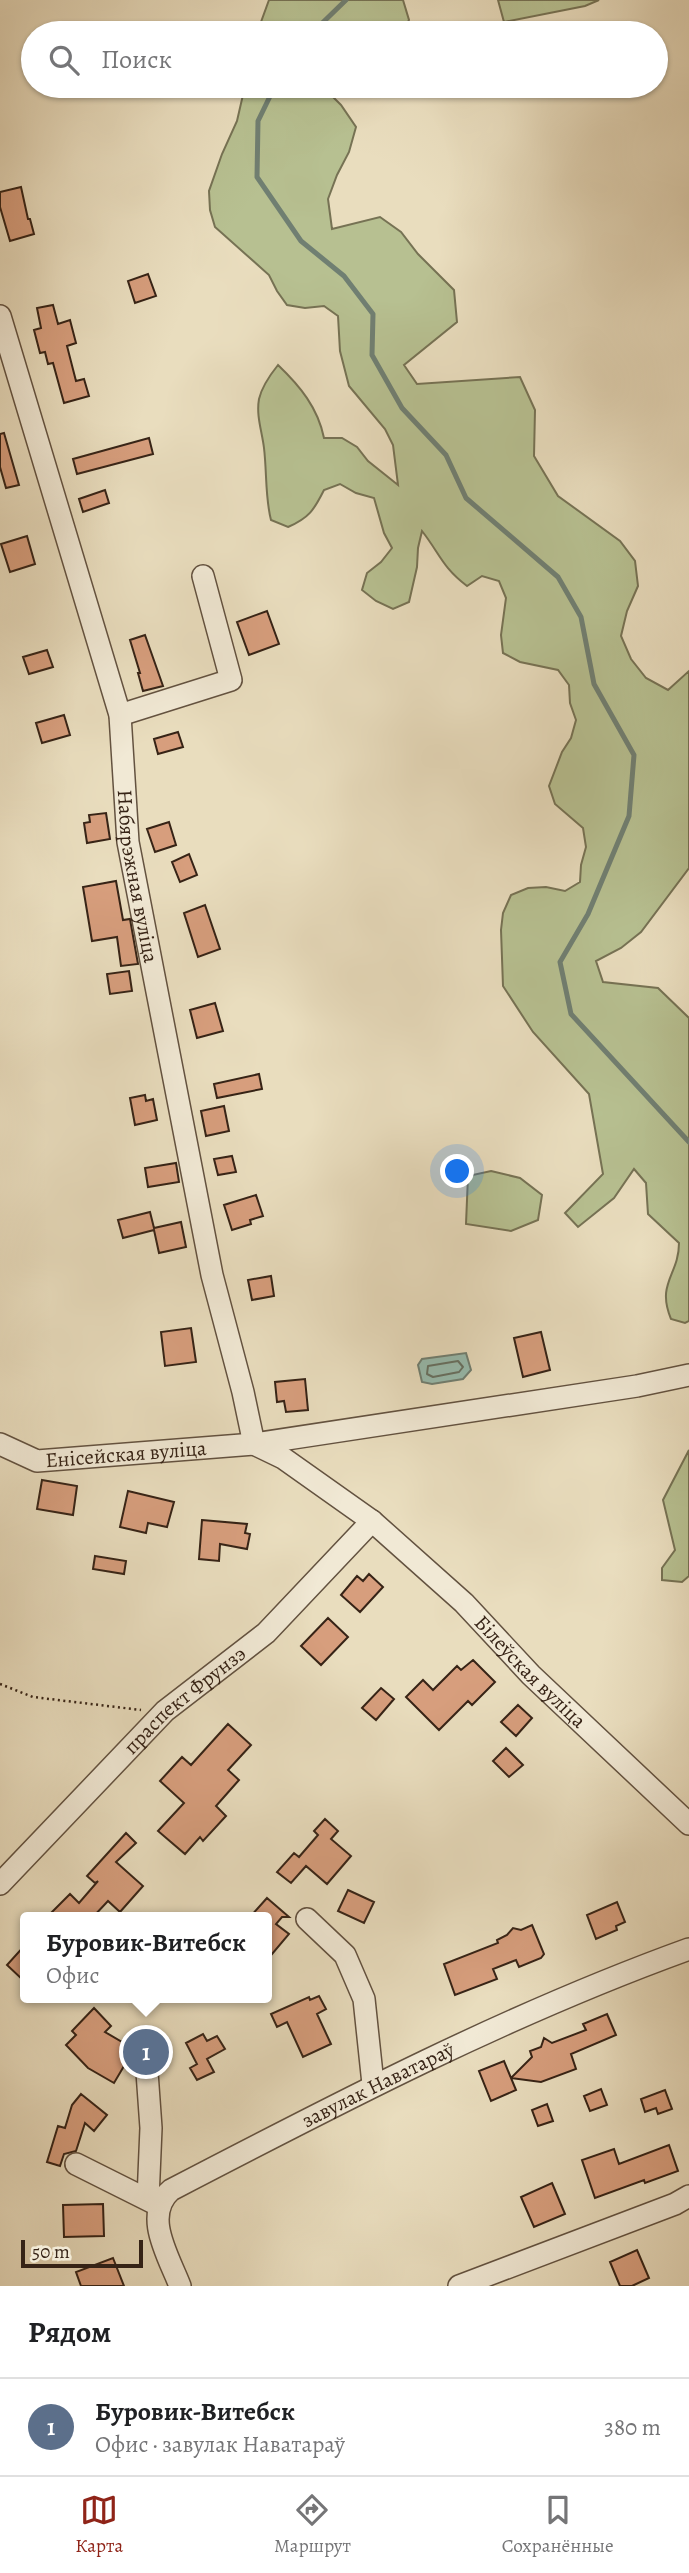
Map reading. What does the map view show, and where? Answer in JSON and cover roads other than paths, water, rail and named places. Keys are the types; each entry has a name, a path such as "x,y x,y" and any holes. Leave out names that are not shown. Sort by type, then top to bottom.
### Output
{"street":[{"name":"Набярэжная вуліца","path":"0,316 120,715 128,842 212,1275 254,1444"},
{"path":"120,715 231,680 203,576"},
{"name":"Енісейская вуліца","path":"0,1444 37,1461 254,1444 637,1387 689,1375"},
{"name":"Білеўская вуліца","path":"254,1444 283,1458 372,1521 464,1603 531,1675 689,1824"},
{"name":"праспект Фрунзэ","path":"0,1884 165,1711 265,1633 372,1521"},
{"path":"307,1919 345,1955 363,1999 373,2084"},
{"name":"завулак Наватараў","path":"153,2202 373,2084 502,2023 689,1949"},
{"path":"147,2072 153,2202 158,2229 180,2286"},
{"path":"76,2164 153,2202"},
{"path":"459,2286 675,2204 689,2196"}],"water":[{"path":"466,1353 471,1370 463,1379 432,1384 422,1382 418,1365 422,1359"}],"waterway":[{"path":"324,21 346,0"},
{"path":"269,98 258,121 257,177 301,241 344,276 373,314 372,355 402,408 446,455 466,498 558,577 581,617 594,684 634,755 629,816 588,914 560,962 571,1014 689,1142"}],"place":[{"name":"Буровик-Витебск","path":"146,2052"}]}
